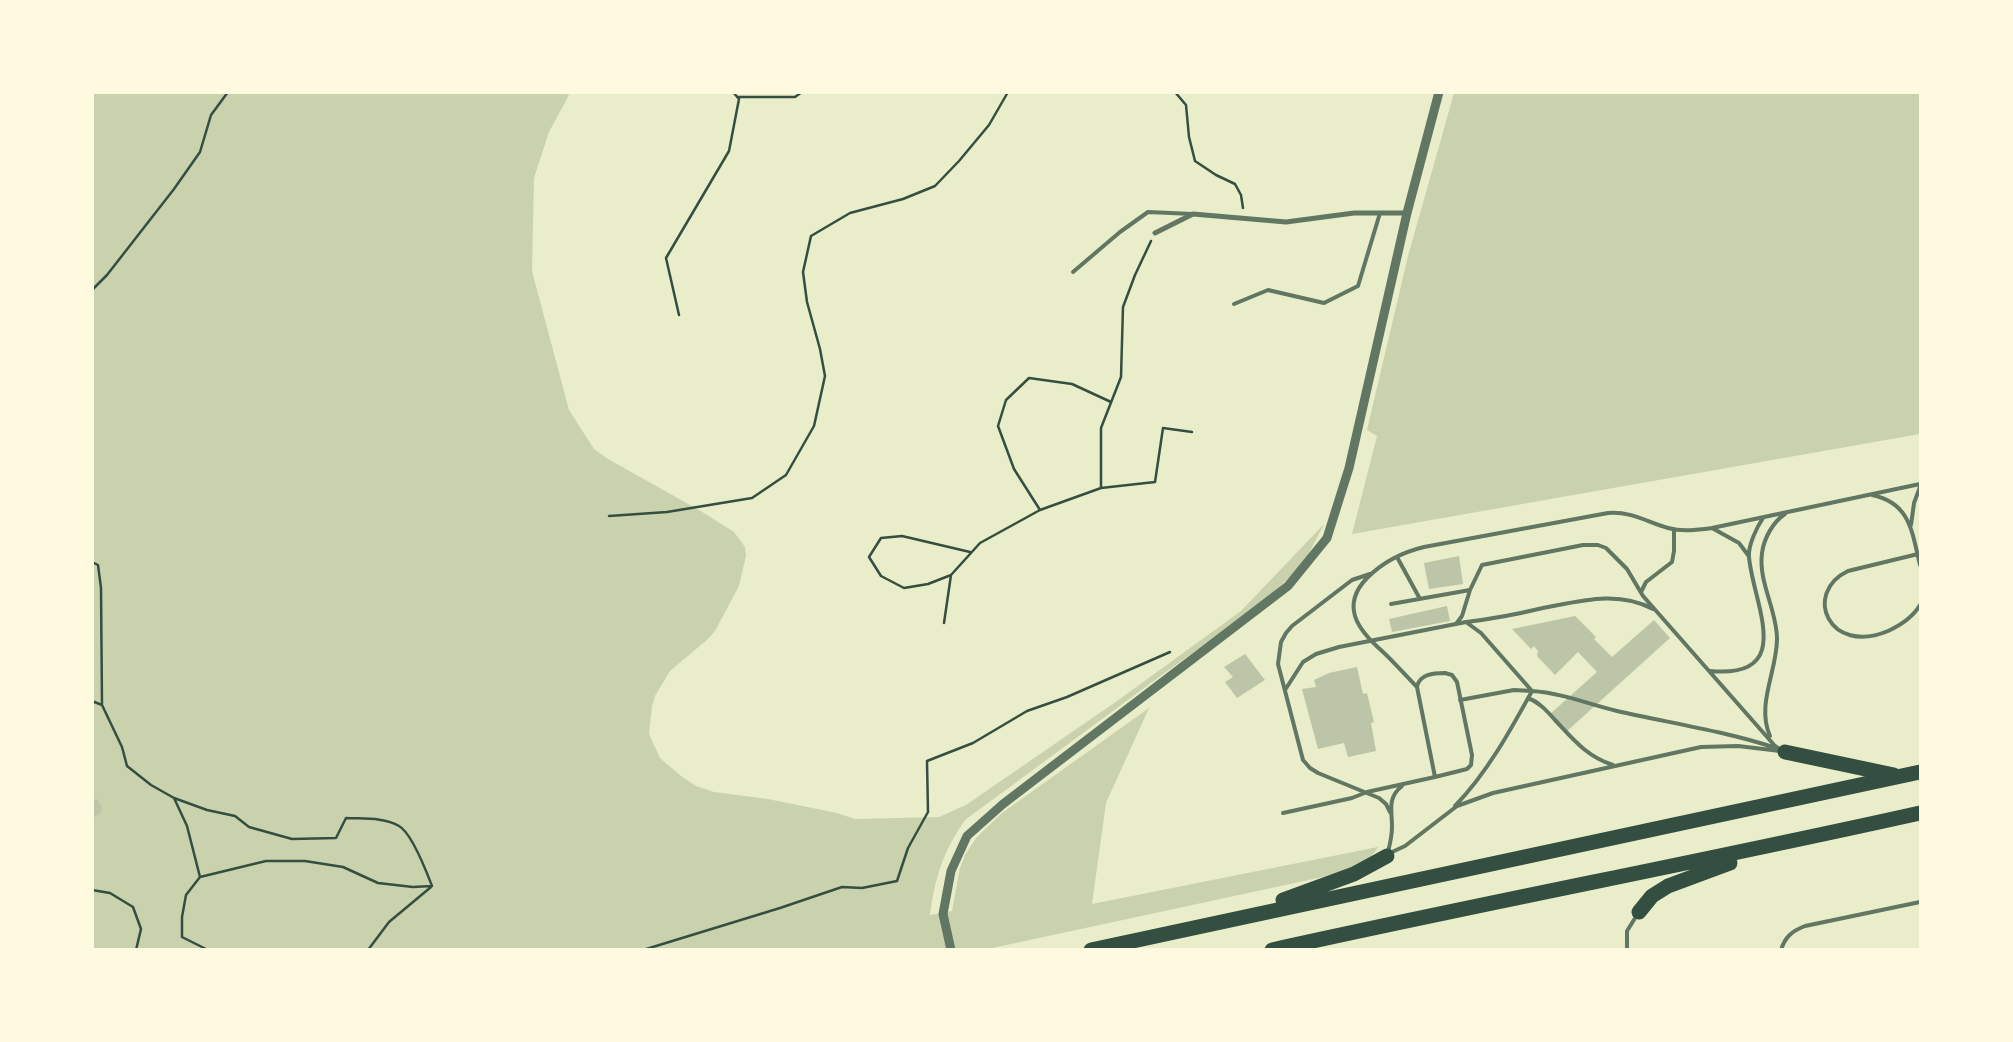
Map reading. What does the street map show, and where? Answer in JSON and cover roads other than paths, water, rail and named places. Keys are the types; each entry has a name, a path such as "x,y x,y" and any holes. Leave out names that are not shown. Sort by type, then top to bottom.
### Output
{"highway":[{"path":"1785,752 1900,777"},
{"path":"1091,950 1920,772"},
{"path":"1272,950 1920,813"},
{"path":"1639,912 1652,896 1673,884 1703,871 1798,840"},
{"path":"1235,918 1346,877 1374,865 1386,856"}],"street":[{"path":"951,950 943,914 951,872 967,836 1003,804 1288,586 1328,538 1349,468 1407,213 1439,92"},
{"path":"1155,233 1193,214 1286,222 1354,213 1407,213"}],"lane":[{"path":"1073,272 1120,232 1148,212 1193,214"},
{"path":"1234,304 1268,290 1324,303 1358,286 1380,213"},
{"path":"1390,812 1383,801 1367,792 1318,773 1305,763 1299,747 1279,668 1278,657 1281,642 1286,632 1352,580 1372,573 1397,557 1424,547 1615,512 1633,515 1674,529 1712,528 1920,485 1913,509 1911,527"},
{"path":"1870,494 1883,497 1894,504 1906,516 1911,527 1920,565"},
{"path":"1785,752 1771,739 1766,722 1766,700 1777,640 1761,556 1768,533 1780,518 1788,512"},
{"path":"1710,671 1732,673 1742,671 1755,662 1763,648 1764,631 1748,555 1752,540 1763,518"},
{"path":"1712,528 1734,540 1748,555"},
{"path":"1641,594 1646,582 1672,562 1674,529"},
{"path":"1456,624 1462,616 1470,590 1482,565 1592,544 1603,546 1618,558 1641,594 1775,746 1785,752"},
{"path":"1918,554 1848,571 1840,575 1830,585 1825,610 1827,617 1837,630 1849,636 1861,637 1881,634 1895,628 1909,619 1920,605"},
{"path":"1397,557 1420,599"},
{"path":"1372,573 1359,587 1354,603 1357,623 1370,642 1417,687"},
{"path":"1391,604 1470,590"},
{"path":"1285,690 1303,662 1324,651 1466,622 1488,620 1602,598 1640,604 1657,612"},
{"path":"1466,622 1482,633 1532,691"},
{"path":"1284,814 1352,798 1367,792 1404,785 1467,769 1471,764 1471,747 1455,679 1449,673 1423,677 1419,680 1417,687 1435,777"},
{"path":"1460,700 1514,690 1552,693 1618,711 1730,734 1785,752"},
{"path":"1386,856 1405,846 1452,809 1476,782 1517,720 1532,691"},
{"path":"1528,698 1543,708 1584,750 1598,759 1615,765"},
{"path":"1452,809 1499,791 1710,746 1738,746 1785,752"},
{"path":"1386,856 1392,834 1390,812 1392,798 1404,785"},
{"path":"1780,950 1790,934 1805,926 1920,902"},
{"path":"1627,950 1627,930 1639,912"}]}
